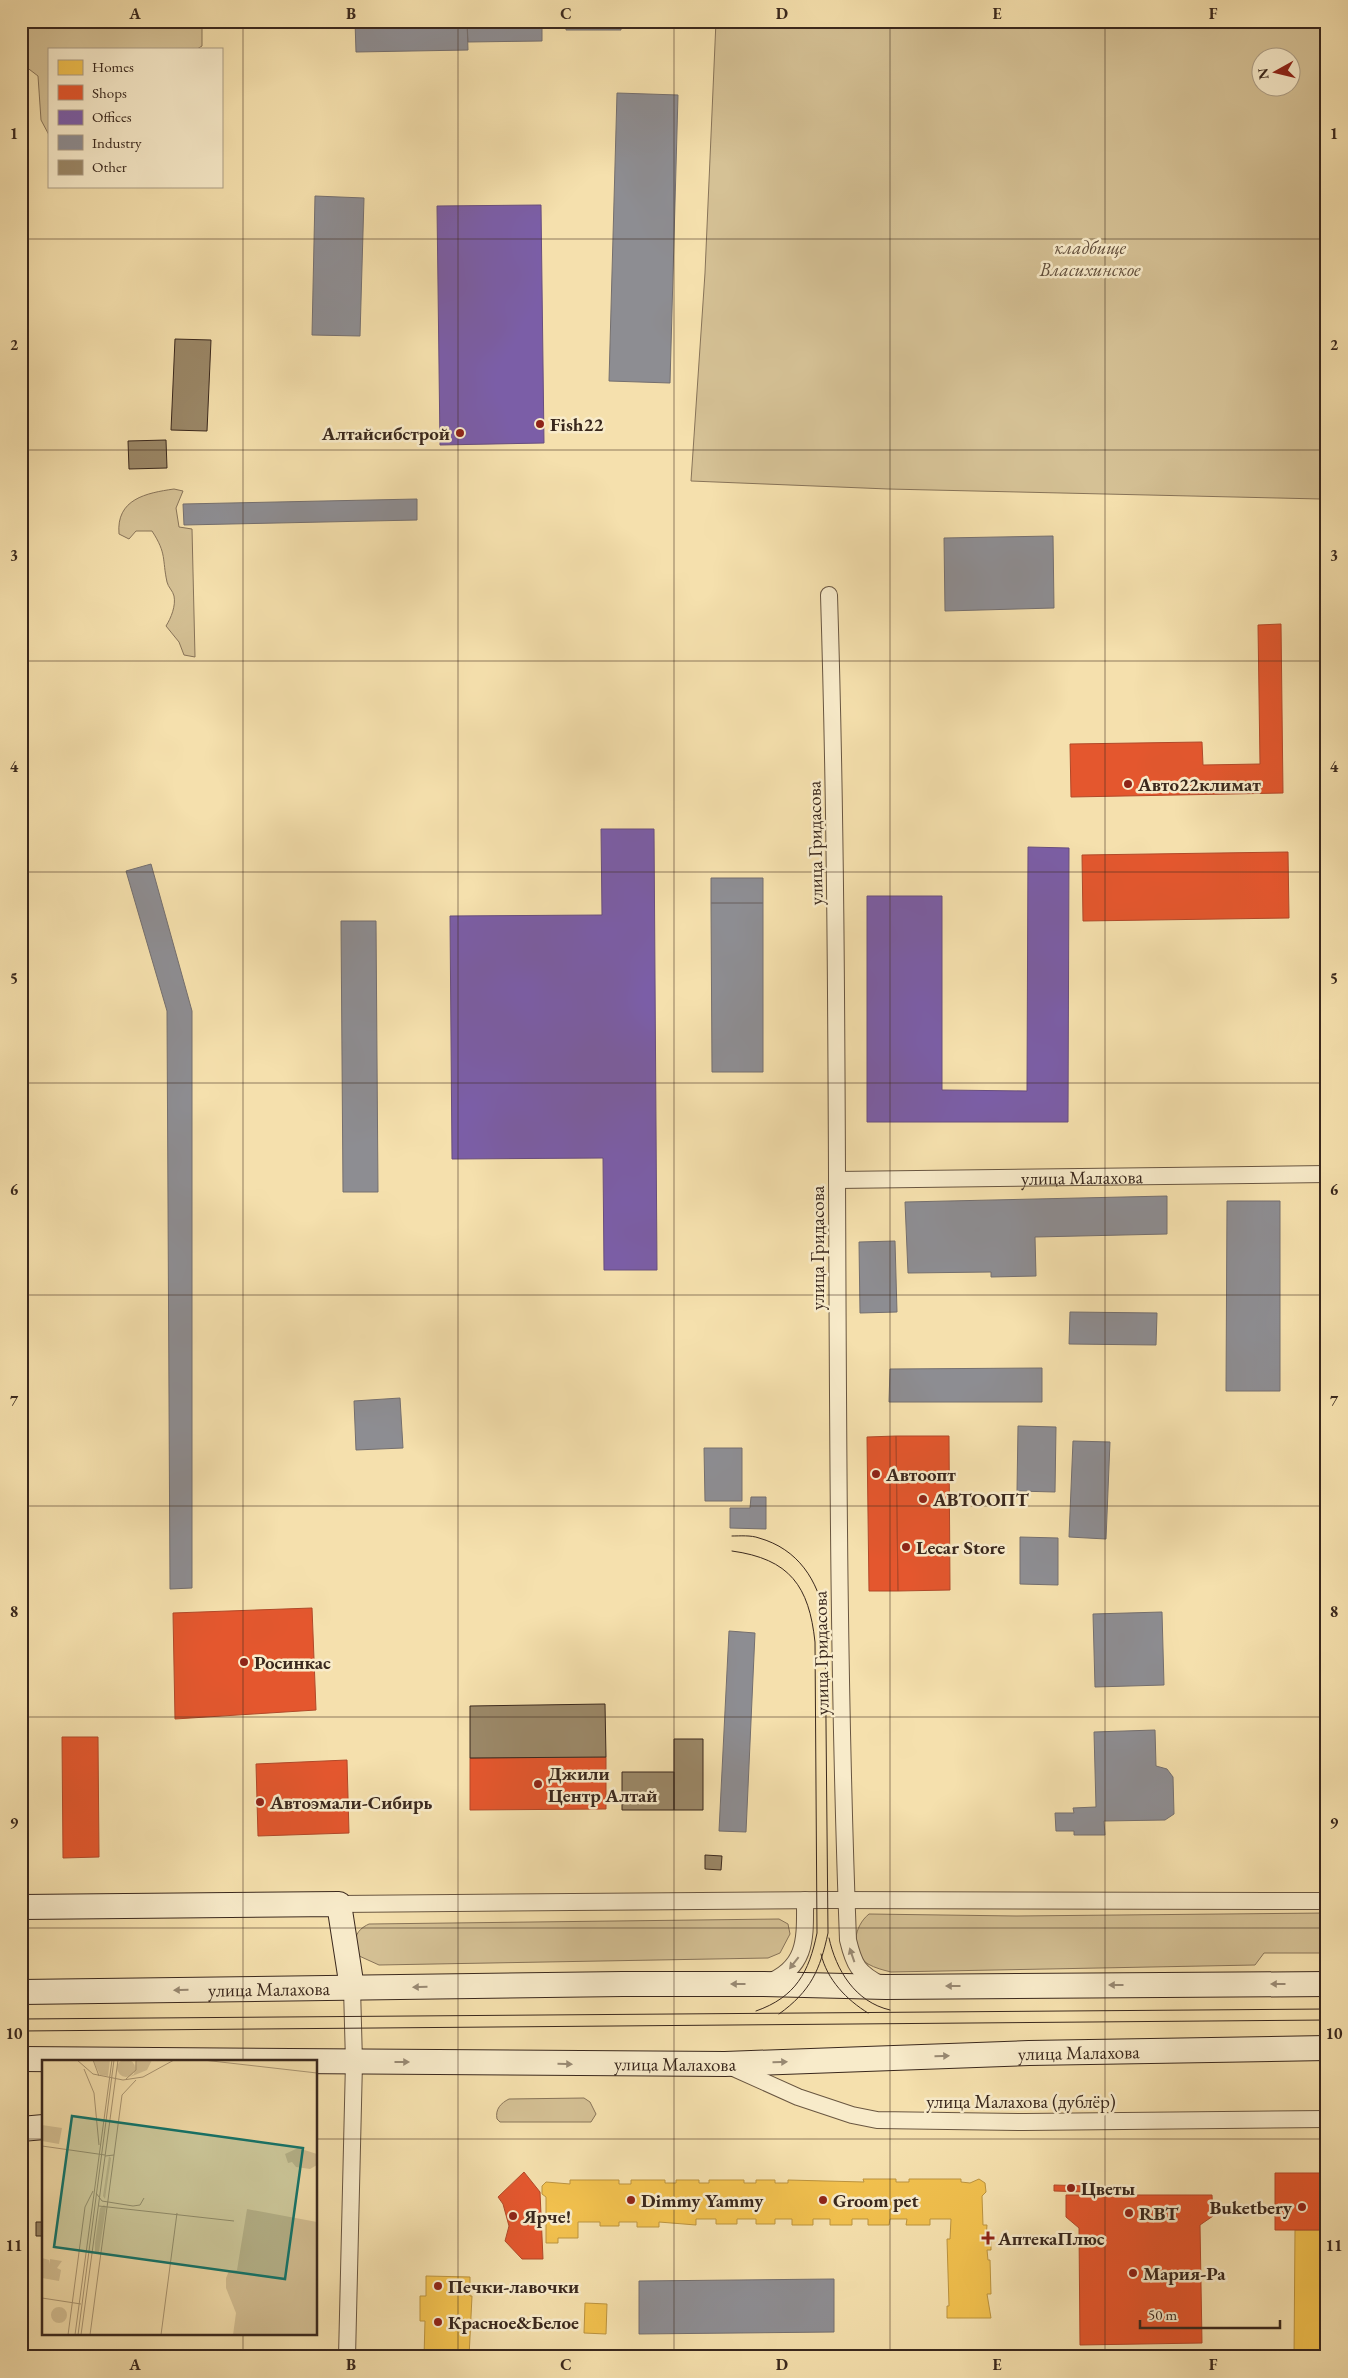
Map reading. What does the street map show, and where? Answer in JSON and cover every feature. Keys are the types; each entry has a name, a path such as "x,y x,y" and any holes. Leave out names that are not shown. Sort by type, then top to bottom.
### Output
{"main road":[{"path":"21,1907 339,1904 352,1988"},
{"name":"улица Малахова","path":"21,1992 764,1984 886,1987 1327,1984"},
{"name":"улица Малахова","path":"318,2062 725,2064 1030,2052 1327,2048"},
{"name":"улица Малахова","path":"21,2060 42,2060"},
{"path":"21,2129 42,2126"}],"street":[{"name":"улица Гридасова","path":"829,595 834,739 841,1665 846,1900 848,1940 857,1968 867,1977 886,1987"},
{"name":"улица Малахова","path":"837,1180 1327,1174"},
{"path":"764,1984 787,1972 798,1959 805,1940 805,1900"},
{"path":"339,1904 805,1900 1327,1901"},
{"path":"347,2357 354,2062 352,1988"},
{"name":"улица Малахова (дублёр)","path":"725,2064 807,2100 852,2115 877,2120 1024,2122 1327,2119"}],"green space":[{"path":"21,21 202,21 202,46 199,48 48,48 48,133 41,120 38,76 21,63"},
{"name":"кладбище Власихинское","path":"716,21 1327,21 1327,515 1321,499 888,489 691,481 705,273"},
{"path":"174,489 183,491 176,508 179,527 192,529 195,657 184,655 179,642 166,626 173,612 174,596 168,586 162,551 157,539 152,531 136,531 129,539 119,534 119,522 122,513 128,505 144,496"},
{"path":"1327,1913 1327,1953 1264,1953 1255,1965 891,1972 868,1964 858,1953 856,1946 857,1932 869,1914 1016,1916"},
{"path":"779,1919 788,1924 790,1934 780,1953 768,1958 379,1965 357,1955 356,1945 356,1936 360,1930 369,1924"},
{"path":"584,2098 590,2102 596,2114 591,2122 500,2122 497,2119 499,2107 509,2099"}],"building: Homes":[{"path":"863,2179 896,2179 896,2182 909,2182 909,2179 961,2179 961,2182 970,2183 979,2179 985,2183 986,2192 982,2196 983,2225 987,2225 986,2239 991,2239 991,2250 987,2250 988,2260 990,2260 991,2294 987,2294 991,2318 947,2318 947,2306 949,2306 947,2239 950,2239 951,2219 930,2219 930,2225 906,2225 907,2219 890,2219 889,2225 868,2225 868,2219 852,2219 852,2225 830,2225 830,2219 813,2219 813,2225 792,2225 792,2219 775,2219 775,2224 756,2224 756,2219 737,2219 737,2224 716,2224 716,2219 696,2219 696,2225 659,2222 659,2227 637,2227 637,2222 619,2222 619,2226 600,2226 600,2222 578,2222 578,2238 558,2238 558,2243 546,2243 546,2197 542,2194 542,2186 546,2182 570,2184 570,2180 619,2180 619,2184 631,2184 631,2180 665,2180 665,2183 676,2183 676,2180 699,2180 699,2183 709,2183 709,2180 744,2180 744,2183 756,2183 756,2180 775,2180 775,2183 788,2183 788,2180 864,2182"},
{"path":"1295,2230 1327,2230 1327,2252 1323,2252 1323,2289 1327,2289 1327,2322 1323,2322 1323,2357 1294,2357"},
{"path":"426,2276 470,2277 470,2296 472,2296 469,2357 424,2357 425,2321 420,2321 420,2296 426,2296"},
{"path":"585,2303 607,2304 606,2334 584,2333"}],"building: Shops":[{"path":"1281,624 1283,793 1071,797 1070,744 1202,742 1203,765 1260,764 1258,625"},
{"path":"1288,852 1289,918 1083,921 1082,855"},
{"name":"АВТООПТ","path":"896,1436 949,1436 950,1590 898,1591"},
{"path":"896,1436 898,1591 869,1591 867,1437"},
{"name":"Росинкас","path":"312,1608 316,1710 175,1719 173,1613"},
{"path":"62,1737 98,1737 99,1857 63,1858"},
{"name":"Джили Центр Алтай","path":"606,1757 606,1809 470,1810 470,1758"},
{"path":"347,1760 349,1833 258,1836 256,1764"},
{"path":"524,2172 540,2192 543,2259 522,2259 505,2241 509,2226 503,2204 498,2197"},
{"path":"1275,2173 1327,2173 1327,2230 1275,2230"},
{"name":"Цветы","path":"1054,2185 1088,2186 1088,2192 1054,2191"},
{"path":"1066,2195 1212,2195 1213,2216 1200,2225 1202,2343 1080,2345 1079,2228 1066,2217"}],"building: Offices":[{"path":"541,205 544,443 440,445 437,206"},
{"path":"601,829 654,829 657,1270 604,1270 603,1158 452,1159 450,916 602,915"},
{"path":"1028,847 1069,848 1068,1122 867,1122 867,896 942,896 942,1090 1027,1091"}],"building: Industry":[{"path":"355,21 467,21 468,50 356,52"},
{"path":"467,21 542,21 542,41 468,42"},
{"path":"566,21 621,21 621,30 566,30"},
{"path":"617,93 678,95 670,383 609,381"},
{"path":"315,196 364,198 360,336 312,335"},
{"path":"417,499 417,520 184,525 183,504"},
{"path":"1053,536 1054,608 945,611 944,538"},
{"path":"151,864 192,1011 192,1588 170,1589 167,1011 126,871"},
{"path":"711,878 763,878 763,903 711,903"},
{"path":"711,903 763,903 763,1072 712,1072"},
{"path":"341,921 376,921 378,1192 343,1192"},
{"path":"1167,1196 1167,1234 1035,1237 1036,1276 991,1277 991,1272 908,1273 905,1202"},
{"path":"1227,1201 1280,1201 1280,1391 1226,1391"},
{"path":"895,1241 897,1312 860,1313 859,1242"},
{"path":"1070,1312 1157,1313 1156,1345 1069,1344"},
{"path":"1042,1368 1042,1402 889,1402 890,1369"},
{"path":"400,1398 403,1448 356,1450 354,1401"},
{"path":"1018,1426 1056,1427 1055,1492 1017,1491"},
{"path":"1073,1441 1110,1442 1106,1539 1069,1537"},
{"path":"704,1448 742,1448 742,1501 705,1501"},
{"path":"751,1497 766,1497 766,1529 730,1528 730,1508 750,1508"},
{"path":"1020,1537 1058,1538 1058,1585 1020,1584"},
{"path":"1162,1612 1164,1685 1095,1687 1093,1614"},
{"path":"729,1631 755,1633 746,1832 719,1831"},
{"path":"1155,1730 1156,1766 1167,1769 1173,1777 1174,1814 1165,1820 1104,1821 1105,1835 1074,1835 1074,1831 1056,1831 1055,1813 1074,1813 1073,1808 1096,1807 1094,1732"},
{"path":"834,2279 834,2332 639,2334 639,2281"}],"building: Other":[{"path":"175,339 211,340 207,431 171,430"},
{"path":"166,440 167,468 129,469 128,441"},
{"path":"605,1704 606,1757 470,1758 470,1706"},
{"path":"674,1739 703,1739 703,1810 674,1810"},
{"path":"622,1772 674,1772 674,1810 622,1810"},
{"path":"705,1855 722,1856 721,1870 705,1869"},
{"path":"36,2222 42,2222 42,2236 36,2236"}],"tram line":[{"path":"732,1536 759,1538 773,1543 795,1558 811,1579 822,1604 825,1618 828,1933 821,1958 812,1979 799,1997 779,2014"},
{"path":"732,1551 769,1561 793,1578 808,1605 815,1642 817,1933 810,1960 799,1981 781,1998 756,2011"},
{"path":"829,1938 837,1962 849,1983 867,2000 890,2010"},
{"path":"821,1954 833,1981 845,1995 868,2013"},
{"path":"21,2019 1327,2009"},
{"path":"21,2031 1327,2020"}],"place":[{"name":"Fish22","path":"540,424"},
{"name":"Алтайсибстрой","path":"460,433"},
{"name":"Авто22климат","path":"1128,784"},
{"name":"Автоопт","path":"876,1474"},
{"name":"АВТООПТ","path":"923,1499"},
{"name":"Lecar Store","path":"906,1547"},
{"name":"Росинкас","path":"244,1662"},
{"name":"Джили Центр Алтай","path":"538,1784"},
{"name":"Автоэмали-Сибирь","path":"260,1802"},
{"name":"Цветы","path":"1071,2188"},
{"name":"Dimmy Yammy","path":"631,2200"},
{"name":"Groom pet","path":"823,2200"},
{"name":"Buketbery","path":"1302,2207"},
{"name":"RBT","path":"1129,2213"},
{"name":"Ярче!","path":"513,2216"},
{"name":"АптекаПлюс","path":"988,2238"},
{"name":"Мария-Ра","path":"1133,2273"},
{"name":"Печки-лавочки","path":"438,2286"},
{"name":"Красное&Белое","path":"438,2322"}]}
